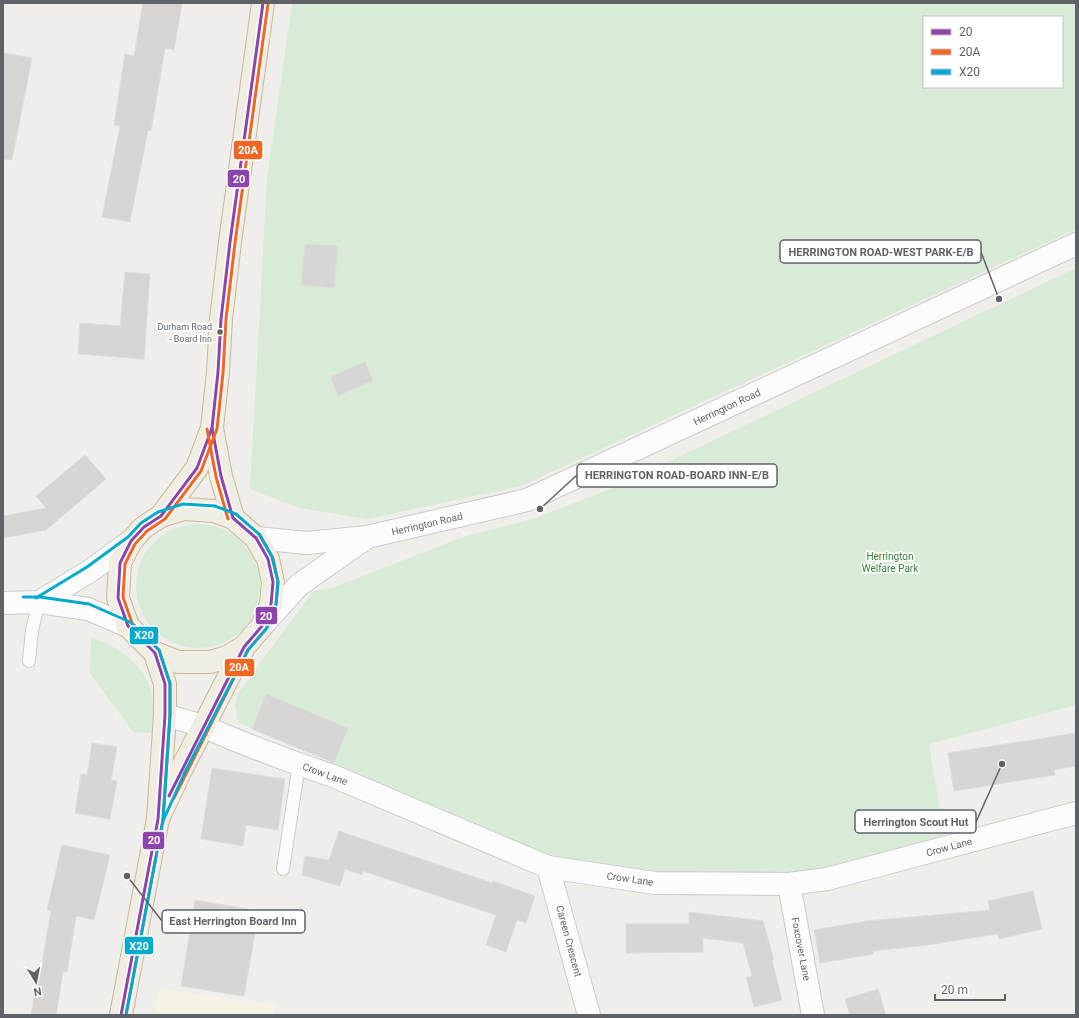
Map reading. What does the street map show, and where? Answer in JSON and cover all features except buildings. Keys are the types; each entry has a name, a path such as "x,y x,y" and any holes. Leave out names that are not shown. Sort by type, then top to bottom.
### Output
{"highway":[{"path":"161,516 197,468 212,428 218,372 221,319 230,242 263,3"},
{"path":"212,428 221,476 233,518"},
{"path":"158,819 203,726 244,647 262,626 271,604 273,582 268,559 256,538 233,518 214,511 184,509 161,516 144,527 131,541 120,563 118,598 128,626 155,653 178,662 210,662 227,657 244,647"},
{"path":"122,1015 158,819 165,715 165,684 155,653"}],"street":[{"name":"Herrington Road","path":"256,538 307,543 367,537 527,500 1076,244"},
{"name":"Herrington Road","path":"262,626 299,585 367,537"},
{"path":"39,602 90,571 131,541"},
{"path":"3,603 39,602 88,610 128,626"},
{"name":"Crow Lane","path":"165,715 203,726 231,739 333,776 548,867 654,883 789,884 827,880 1076,813"},
{"name":"Careen Crescent","path":"548,867 589,1015"},
{"name":"Foxcover Lane","path":"789,884 814,1015"}],"lane":[{"path":"29,661 32,630 39,602"},
{"path":"283,868 299,764"}],"shaded area":[{"path":"159,989 275,1005 273,1015 154,1015"}],"green space":[{"path":"292,3 1076,3 1076,229 521,486 368,519 299,508 250,489 267,178"},
{"name":"Herrington Welfare Park","path":"1076,268 1076,705 929,744 944,836 825,868 787,874 655,872 562,860 333,764 348,728 266,694 252,729 238,722 235,705 238,694 314,591 332,588 463,537 533,519 613,488"},
{"path":"198,524 210,525 222,529 233,534 242,542 250,551 255,562 259,574 259,598 255,610 250,621 242,630 233,638 222,643 210,647 198,648 186,647 174,643 163,638 154,630 146,621 141,610 137,598 136,586 137,574 141,562 146,551 154,542 163,534 174,529 186,525"},
{"path":"91,637 115,648 134,663 142,672 148,682 152,694 154,708 153,733 133,732 90,673"}],"transit line":[{"name":"20","path":"121,1015 158,819 165,715 165,684 155,653 128,626 118,598 120,563 131,541 144,527 161,516 197,468 212,428 218,372 221,319 230,242 263,3"},
{"name":"20A","path":"126,1015 163,820 170,715 170,684 159,650 132,623 123,597 125,564 135,544 147,531 165,519 201,471 217,429 223,373 226,319 235,243 268,4"},
{"name":"20","path":"169,796 244,647 262,626 271,604 273,582 268,559 256,538 233,518 221,476 212,428"},
{"name":"20A","path":"207,429 216,477 228,519"},
{"name":"X20","path":"36,598 87,567 128,537 141,523 158,512 183,504 215,506 236,514 260,535 272,557 278,582 276,605 267,628 248,650 185,772 163,821"},
{"name":"20A","path":"174,798 248,650 266,629 276,604 278,581 273,558 260,536"},
{"name":"X20","path":"23,597 40,597 89,604 130,622 159,650 170,683 170,715 163,820 126,1015"}],"place":[{"name":"HERRINGTON ROAD-WEST PARK-E/B","path":"999,299"},
{"name":"Durham Road - Board Inn","path":"220,332"},
{"name":"HERRINGTON ROAD-BOARD INN-E/B","path":"540,509"},
{"name":"Herrington Scout Hut","path":"1002,764"},
{"name":"East Herrington Board Inn","path":"127,876"}]}
